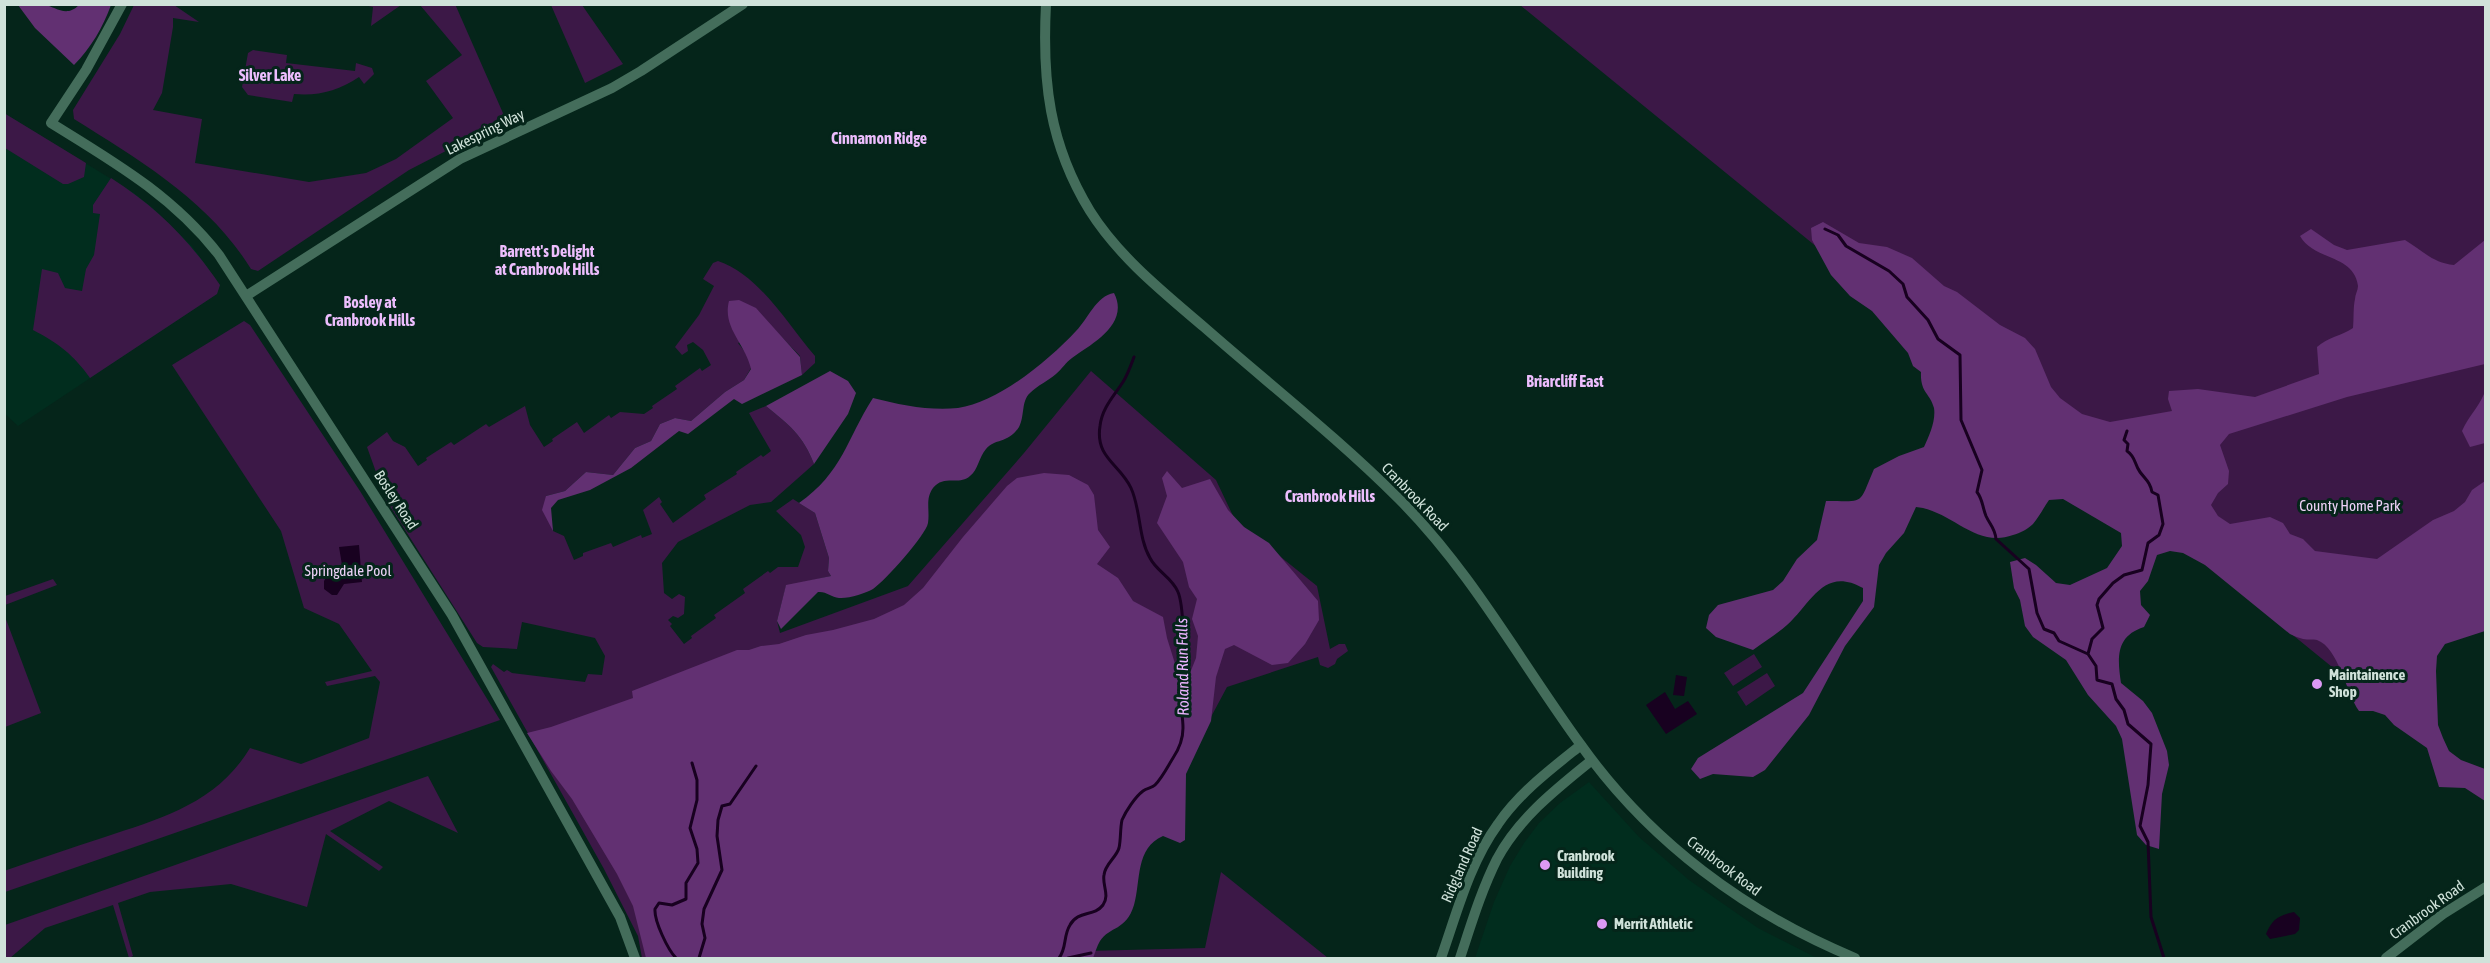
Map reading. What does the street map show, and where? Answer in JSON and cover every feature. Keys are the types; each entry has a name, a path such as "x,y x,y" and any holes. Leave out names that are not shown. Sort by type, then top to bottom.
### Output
{"street":[{"name":"Bosley Road","path":"122,4 86,70 51,123 143,181 175,207 209,243 246,296 480,662 620,918 635,958"},
{"name":"Lakespring Way","path":"246,296 408,190 460,159 612,88 743,4"},
{"name":"Cranbrook Road","path":"1046,4 1045,75 1052,121 1077,188 1099,224 1125,255 1158,287 1401,501 1473,586 1581,745 1642,818 1713,879 1766,915 1855,958"},
{"name":"Ridgland Road","path":"1441,958 1468,881 1482,848 1497,824 1515,802 1581,745"},
{"name":"Ridgland Road","path":"1460,958 1485,885 1498,858 1513,835 1551,793 1592,760"},
{"name":"Cranbrook Road","path":"2386,958 2450,909 2486,887"}],"shaded area":[{"path":"43,4 61,11 70,11 79,5 111,5 96,37 74,65 35,28 18,5"},
{"path":"4,113 134,193 153,208 192,246 220,285 217,294 18,426 4,413"},
{"path":"1823,222 1859,243 1887,247 1912,258 1944,286 1957,292 2000,325 2025,338 2035,349 2051,387 2060,398 2082,414 2110,422 2172,411 2168,399 2169,391 2198,389 2255,397 2319,374 2317,347 2353,328 2354,302 2358,286 2349,268 2306,244 2300,236 2311,229 2334,245 2347,250 2405,240 2434,259 2454,265 2485,240 2485,364 2347,397 2229,434 2220,445 2229,471 2228,484 2218,493 2211,505 2218,516 2230,524 2270,517 2283,523 2290,534 2303,539 2315,551 2377,559 2433,520 2454,511 2465,502 2472,490 2485,481 2485,631 2445,644 2437,656 2436,671 2438,725 2449,751 2461,760 2485,769 2485,801 2465,788 2439,787 2427,748 2394,725 2385,715 2373,711 2359,711 2337,661 2325,645 2317,640 2303,639 2290,634 2205,565 2183,553 2170,551 2157,555 2148,581 2140,591 2141,605 2150,615 2144,627 2128,636 2123,642 2119,656 2121,683 2143,701 2152,713 2167,751 2169,765 2162,794 2159,849 2146,845 2137,835 2122,739 2116,726 2088,695 2066,660 2033,637 2025,626 2020,600 2014,588 2010,562 2025,558 2056,583 2070,585 2107,568 2122,546 2121,533 2063,499 2049,500 2031,526 2016,534 2000,538 1975,533 1941,515 1916,507 1904,533 1886,553 1879,565 1874,607 1845,646 1809,715 1765,770 1753,777 1713,774 1700,779 1691,769 1698,758 1803,693 1863,601 1863,588 1850,582 1838,581 1828,584 1812,597 1787,625 1753,650 1716,637 1706,628 1709,615 1718,605 1773,590 1783,581 1797,559 1817,540 1826,501 1859,499 1874,469 1899,456 1924,447 1933,423 1934,408 1922,384 1921,372 1913,366 1908,353 1872,311 1850,296 1831,275 1812,240 1811,228"},
{"path":"1114,293 1118,304 1113,323 1098,339 1027,396 1021,423 1015,432 986,449 975,470 966,479 942,482 933,488 928,500 926,529 886,577 873,589 852,597 839,598 818,592 781,629 777,621 786,585 831,576 828,571 829,558 815,513 799,503 814,491 835,467 873,398 915,407 947,409 974,404 990,398 1038,367 1076,331 1097,303"},
{"path":"739,300 756,308 800,357 802,375 742,404 734,399 688,434 679,431 631,468 590,490 558,500 551,508 553,531 542,510 546,496 565,491 586,472 613,475 635,448 651,441 660,424 675,418 691,421 725,392 744,380 751,369 732,328 728,311 729,301"},
{"path":"830,371 848,381 856,393 848,414 814,464 800,438 766,406"},
{"path":"2484,394 2485,443 2470,447 2462,431"},
{"path":"1167,471 1182,488 1210,479 1228,510 1244,527 1269,543 1318,601 1319,620 1305,644 1288,663 1272,665 1234,645 1225,649 1216,677 1211,721 1186,774 1185,840 1180,843 1163,836 1148,848 1143,857 1131,913 1122,924 1104,936 1093,958 646,958 633,906 617,874 572,799 527,733 551,727 633,698 632,691 737,650 779,644 806,635 874,619 904,605 923,588 1007,486 1017,478 1044,473 1069,475 1088,485 1094,495 1098,530 1110,547 1097,564 1118,578 1133,601 1163,617 1177,670 1186,677 1196,658 1198,636 1192,619 1197,599 1189,587 1183,562 1157,523 1167,496 1162,478"},
{"path":"359,545 362,582 344,584 337,595 332,595 324,589 324,581 333,566 342,565 339,547"},
{"path":"1676,675 1687,677 1684,696 1673,695"},
{"path":"1665,692 1675,709 1688,701 1697,714 1666,734 1646,705"},
{"path":"1589,782 1639,837 1689,880 1758,928 1817,958 1475,958 1494,902 1510,866 1524,843 1539,823 1560,803"},
{"path":"2294,912 2300,918 2299,930 2295,934 2270,939 2266,934 2274,921 2280,916"}],"green space":[{"path":"455,4 506,120 409,170 258,271 251,269 215,223 172,184 74,119 73,110 120,34 134,5 174,5 199,22 173,18 162,93 153,110 202,119 195,163 309,182 366,173 396,159 453,118 426,81 462,55 420,5"},
{"path":"364,5 401,5 371,26 373,7"},
{"path":"551,5 582,5 623,64 585,83"},
{"name":"County Home Park","path":"1520,5 2485,5 2485,573 2391,715"},
{"path":"253,50 287,55 286,63 355,71 356,63 372,68 374,74 364,84 359,77 328,92 294,94 292,102 248,95 242,87 248,53"},
{"path":"4,113 86,163 84,177 63,184 5,148"},
{"path":"111,178 144,201 172,226 220,285 217,294 90,378 65,350 33,330 42,269 58,273 65,288 82,291 86,269 94,255 100,214 93,213 93,205"},
{"path":"718,261 747,277 760,289 815,356 815,363 802,375 800,356 772,327 738,343 749,357 751,368 744,380 725,392 691,421 675,418 660,424 651,441 635,448 613,475 586,472 565,491 546,496 553,531 564,536 574,560 583,556 583,553 611,543 613,547 641,535 642,538 652,534 643,510 659,497 662,502 660,504 673,523 706,499 704,495 761,455 763,457 771,451 749,413 766,406 800,438 814,464 771,502 750,505 678,542 662,563 664,593 672,599 679,594 685,597 684,614 678,618 673,616 668,620 684,644 716,618 714,615 745,593 743,589 768,571 770,573 778,567 798,567 805,547 801,535 776,511 793,499 815,513 829,558 828,571 831,576 786,586 777,621 780,633 908,586 1024,453 1091,371 1216,480 1235,520 1317,586 1330,649 1339,644 1345,644 1348,651 1328,668 1320,665 1318,657 1227,687 1086,951 1205,948 1221,872 1328,958 642,958 638,936 604,869 491,667 493,664 504,672 507,670 512,673 585,682 588,674 602,675 605,656 595,638 522,622 517,649 483,647 477,643 386,500 367,447 387,432 393,441 405,447 418,466 451,442 454,445 486,424 489,427 525,406 530,425 544,447 577,422 584,433 609,415 611,418 620,412 644,414 677,389 675,386 700,368 702,371 711,365 703,350 693,342 687,345 688,351 682,355 675,347 699,315 714,286 703,279 713,263"},
{"name":"Springdale Pool","path":"244,321 250,325 360,491 500,720 5,892 4,871 147,823 186,806 221,782 237,767 250,748 301,764 369,738 380,682 375,676 327,686 325,682 372,671 339,624 304,608 281,531 172,365"},
{"path":"53,579 57,585 5,605 5,596"},
{"path":"4,614 41,713 5,727 4,727"},
{"path":"1754,654 1762,667 1733,686 1724,673"},
{"path":"1767,673 1775,686 1746,706 1737,692"},
{"path":"428,776 458,833 389,801 330,831 383,867 379,871 326,834 307,907 231,884 150,892 118,903 133,956 129,958 113,905 45,928 10,958 5,958 5,925"}],"waterway":[{"path":"1825,229 1838,235 1846,246 1889,271 1903,284 1907,297 1928,320 1938,339 1960,355 1961,420 1982,470 1977,492 1996,539 2029,569 2037,613 2044,629 2054,633 2059,641 2088,654 2096,666 2097,680 2112,684 2116,699 2124,710 2128,724 2151,744 2148,785 2140,826 2148,842 2151,917 2164,958"},
{"name":"Roland Run Falls","path":"1059,958 1073,920 1103,905 1106,898 1105,871 1119,848 1122,820 1137,797 1155,785 1162,775 1177,751 1183,732 1180,692 1183,669 1180,599 1172,582 1150,558 1143,541 1131,488 1105,453 1099,437 1103,414 1125,379 1134,357"},
{"path":"2088,654 2092,639 2103,628 2097,605 2099,599 2113,583 2124,575 2142,570 2148,543 2159,535 2163,524 2158,495 2152,492 2149,483 2127,451 2128,444 2124,440 2127,431"},
{"path":"676,958 662,935 655,909 659,903 672,905 686,899 686,883 698,863 697,849 690,828 697,800 697,780 692,763"},
{"path":"699,958 705,938 702,924 704,909 722,870 717,836 722,806 730,804 756,766"},
{"path":"1068,958 1091,953"}],"place":[{"name":"Maintainence Shop","path":"2317,684"},
{"name":"Cranbrook Building","path":"1545,865"},
{"name":"Merrit Athletic","path":"1602,924"}],"district":[{"name":"Silver Lake","path":"270,75"},
{"name":"Cinnamon Ridge","path":"879,138"},
{"name":"Barrett's Delight at Cranbrook Hills","path":"547,260"},
{"name":"Bosley at Cranbrook Hills","path":"370,311"},
{"name":"Briarcliff East","path":"1565,381"},
{"name":"Cranbrook Hills","path":"1330,496"}]}
